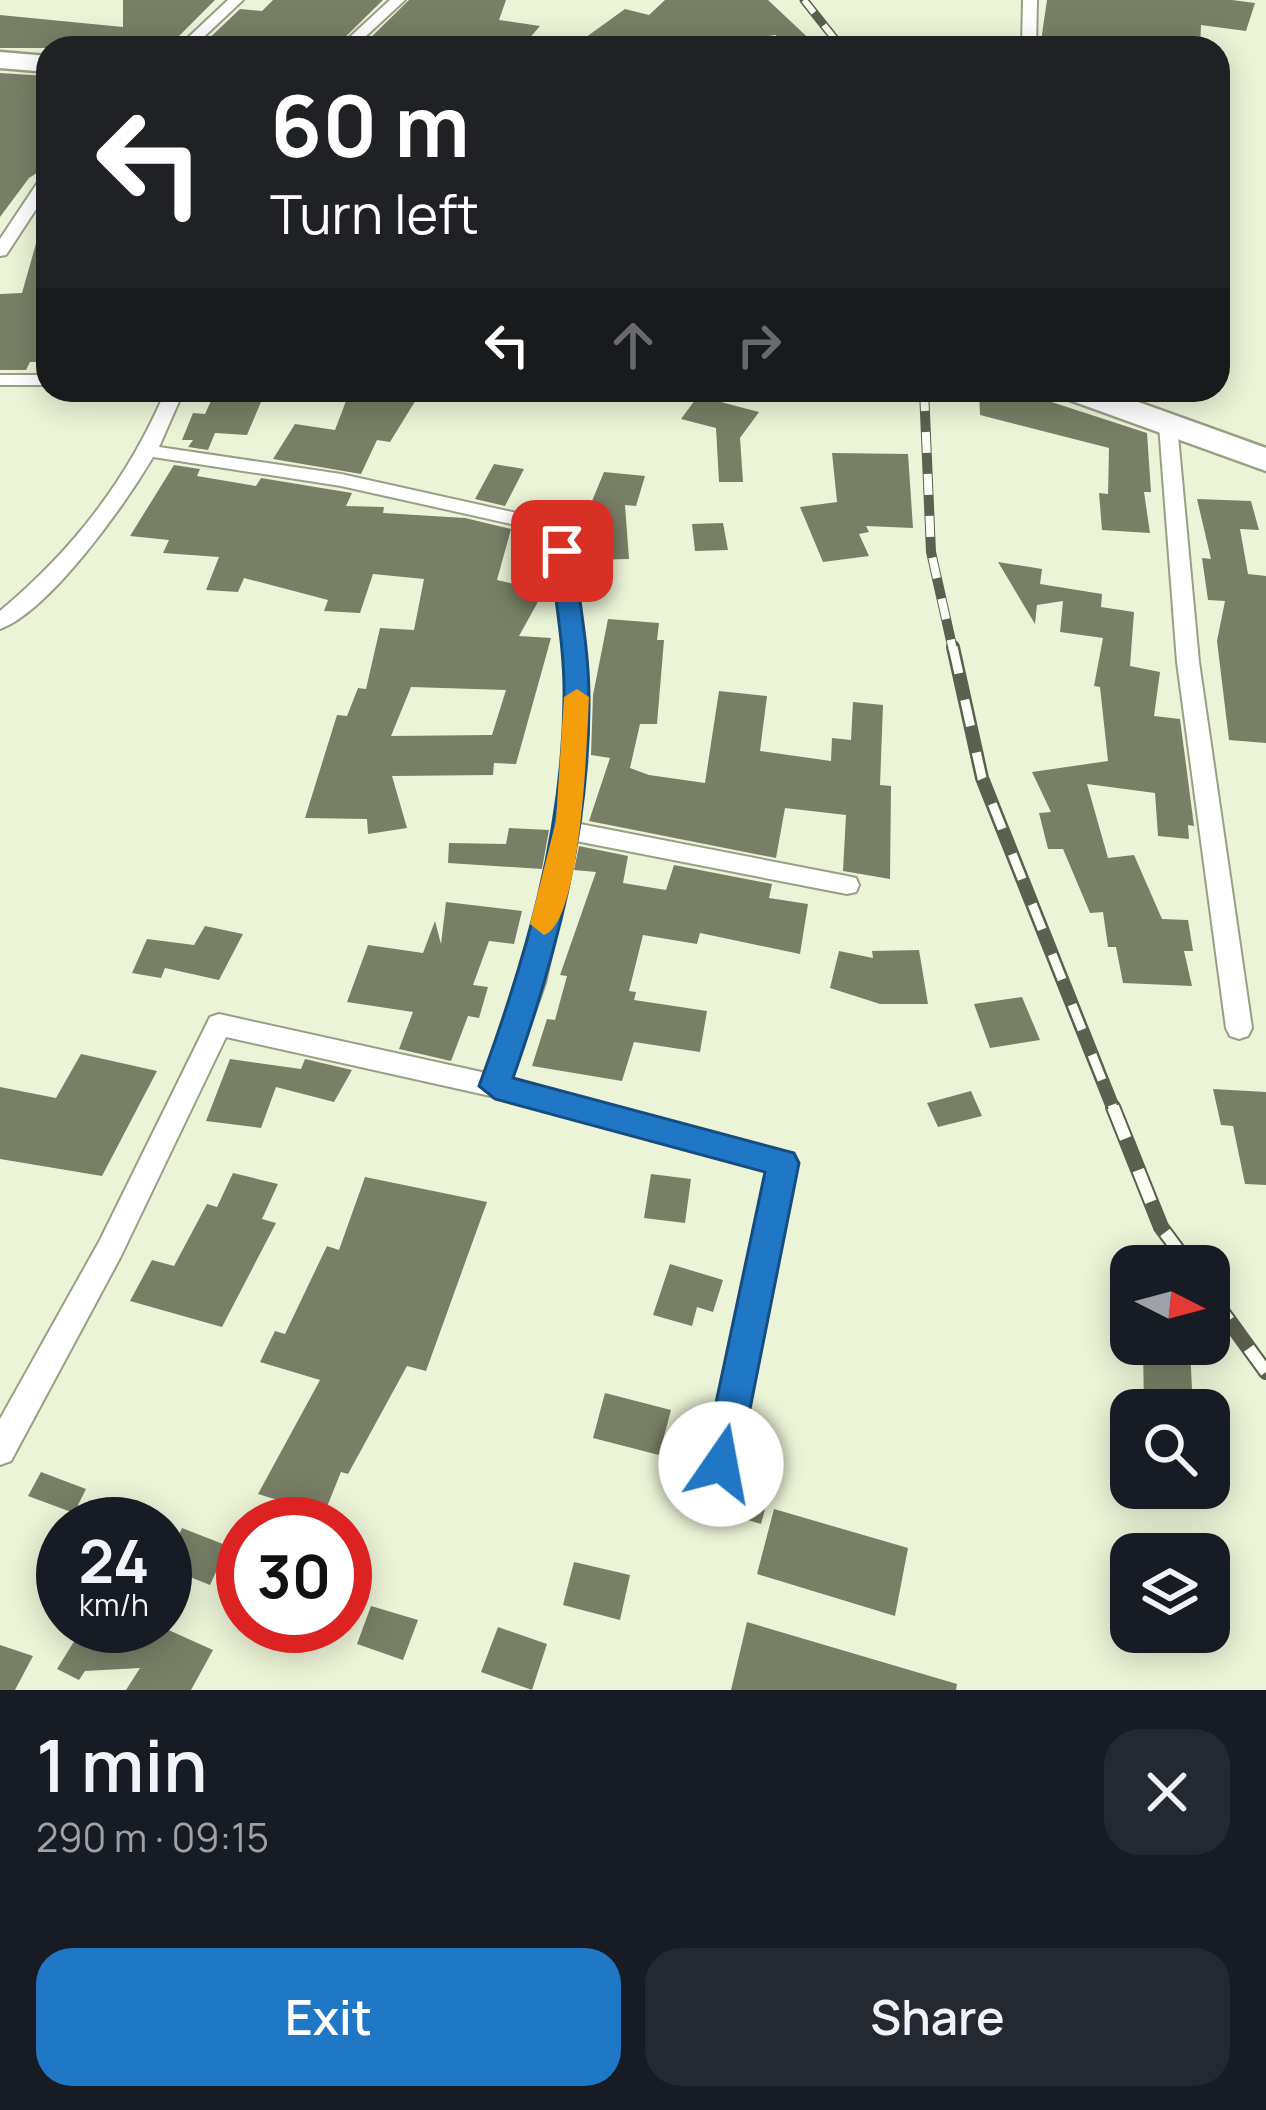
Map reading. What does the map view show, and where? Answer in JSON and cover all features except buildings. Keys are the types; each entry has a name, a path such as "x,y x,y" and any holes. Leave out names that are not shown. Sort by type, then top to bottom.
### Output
{"highway":[{"path":"0,60 36,63"},
{"path":"1106,402 1265,457"}],"street":[{"path":"197,36 236,0"},
{"path":"358,36 398,0"},
{"path":"1029,36 1030,0"},
{"path":"0,250 36,197"},
{"path":"0,380 36,380"},
{"path":"0,622 111,515 149,451 170,402"},
{"path":"1168,425 1188,662 1239,1028"},
{"path":"149,451 341,480 532,522 562,551 575,675 569,821 532,982 495,1086"},
{"path":"564,830 848,885"},
{"path":"0,1450 110,1249 218,1025 495,1086 783,1163 721,1464"}],"railway":[{"path":"804,0 832,36"},
{"path":"925,402 931,552 953,650"},
{"path":"953,647 982,778 1114,1110"},
{"path":"1113,1107 1161,1227 1174,1245"},
{"path":"1230,1322 1266,1372"}],"slow traffic":[{"path":"544,924 569,821 577,697"}],"route":[{"path":"562,551 577,696 569,821 532,982 495,1086 783,1163 721,1464"}]}
